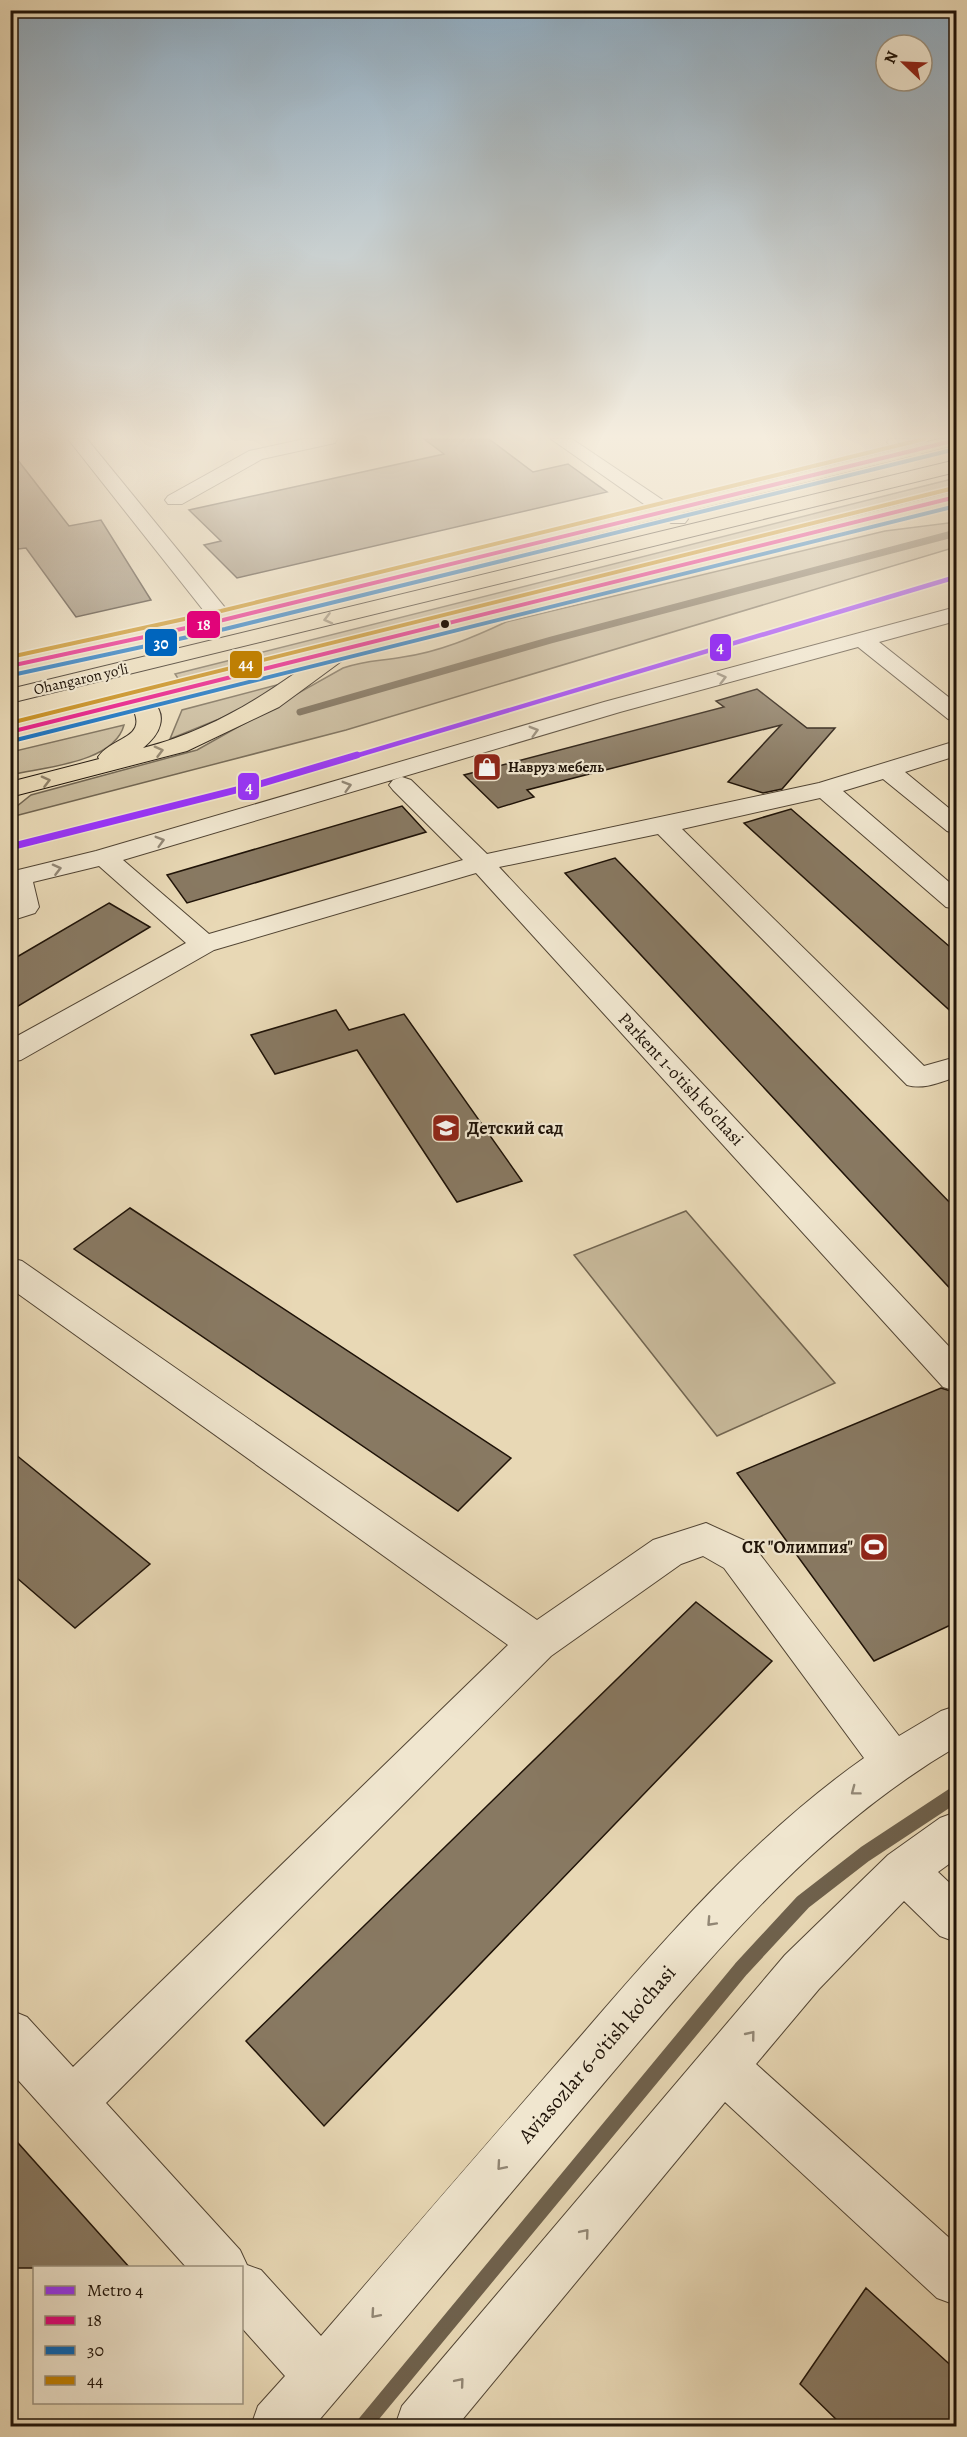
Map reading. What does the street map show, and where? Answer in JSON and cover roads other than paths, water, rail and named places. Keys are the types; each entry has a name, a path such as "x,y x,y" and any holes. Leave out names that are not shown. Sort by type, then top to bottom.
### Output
{"main road":[{"name":"Ohangaron yoʻli","path":"10,666 223,620 514,553"},
{"name":"Ohangaron yoʻli","path":"10,696 601,553"},
{"name":"Ohangaron yoʻli","path":"10,732 733,553"},
{"path":"10,790 178,746 224,726 284,693 339,651"},
{"path":"82,772 130,746 141,737 149,724 148,712 140,701 118,689 84,679"}],"street":[{"path":"169,553 223,620"},
{"path":"10,913 25,907 15,879 104,857 612,707 957,614"},
{"path":"863,640 957,714"},
{"path":"934,697 957,690"},
{"path":"10,1053 204,944 481,863 825,789 957,748"},
{"path":"888,770 957,826"},
{"name":"Parkent 1-o'tish ko'chasi","path":"402,785 481,863 957,1377"},
{"path":"825,789 957,902"},
{"path":"664,825 918,1078 957,1067"},
{"path":"104,857 204,944"},
{"path":"10,1270 537,1643"},
{"path":"72,2102 537,1643 667,1552 706,1539 738,1556 893,1762"},
{"name":"Aviasozlar 6-o'tish ko'chasi","path":"278,2427 710,1922 806,1830 893,1762 957,1725"},
{"path":"422,2427 802,1972 904,1870 957,1833"},
{"path":"904,1870 957,1920"},
{"path":"10,2034 220,2266"},
{"path":"724,2068 957,2279"},
{"path":"243,2290 321,2376"}],"waterway":[{"path":"300,712 551,640 881,553"},
{"path":"363,2426 741,1969 803,1902 865,1854 956,1794"}],"metro line":[{"name":"4","path":"10,847 260,784 956,577"}],"place":[{"name":"Навруз мебель","path":"487,767"},
{"name":"Детский сад","path":"446,1128"},
{"name":"СК \"Олимпия\"","path":"874,1547"}]}
